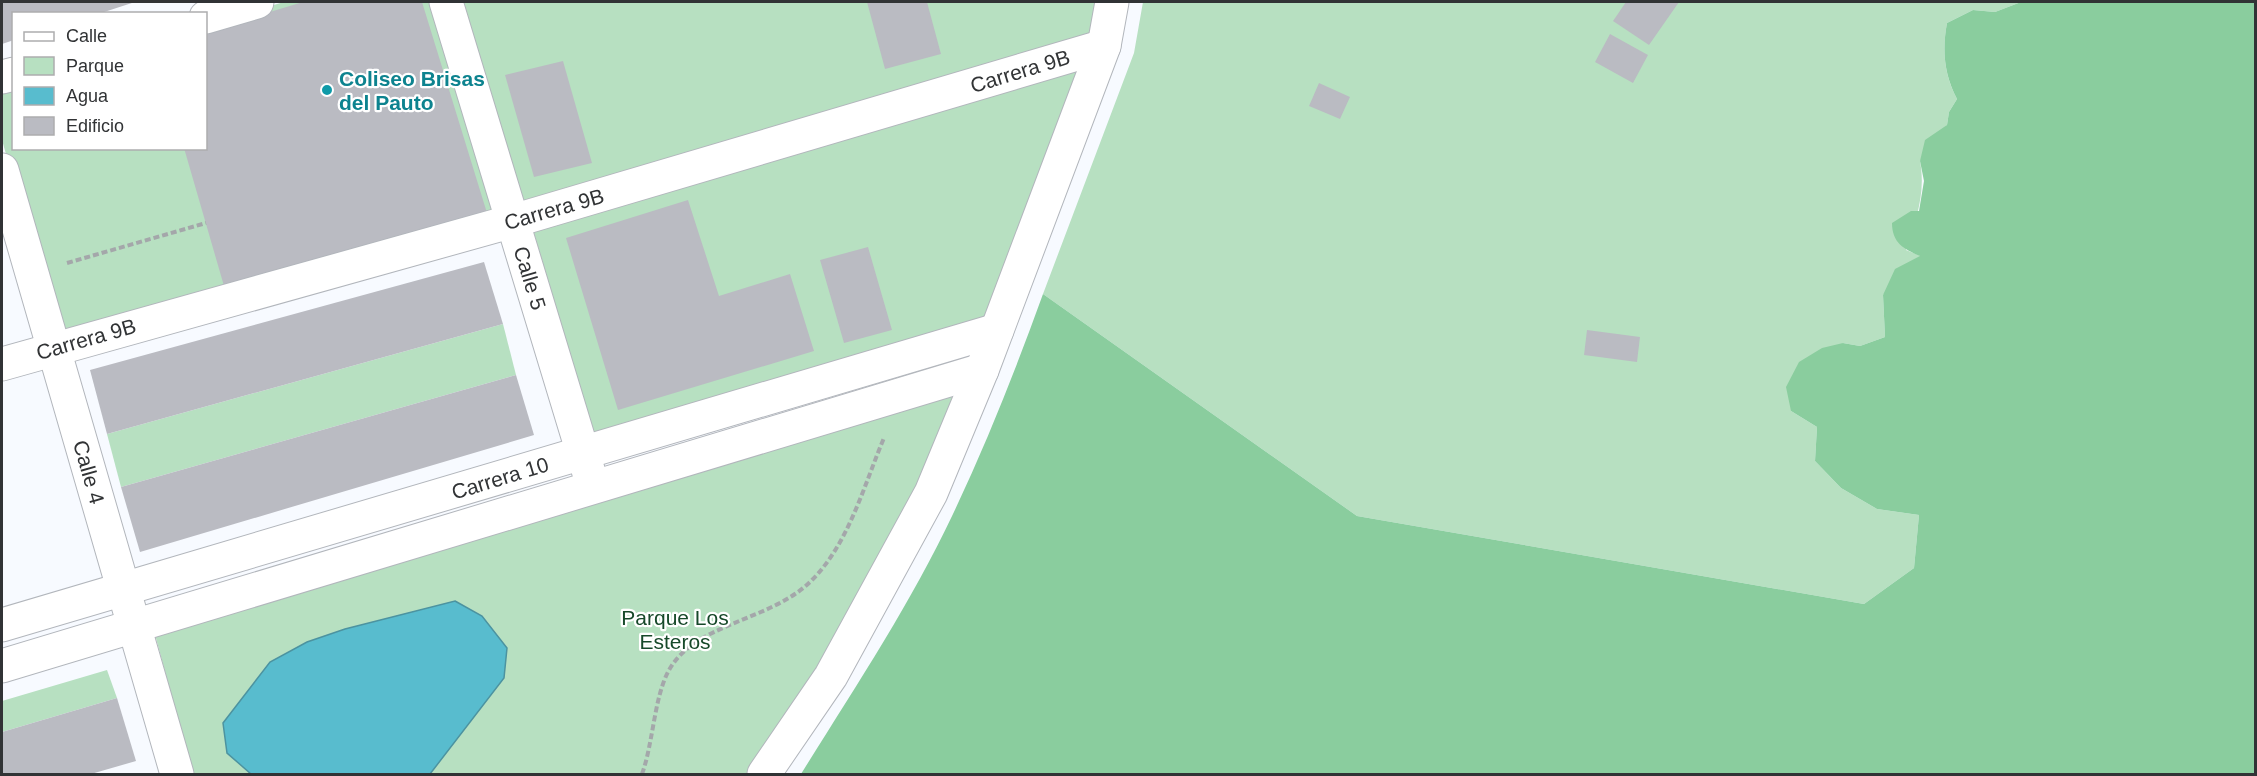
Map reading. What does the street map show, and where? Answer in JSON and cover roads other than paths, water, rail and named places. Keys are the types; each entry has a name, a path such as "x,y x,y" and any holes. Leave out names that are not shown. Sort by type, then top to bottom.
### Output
{"street":[{"path":"207,17 256,2"},
{"name":"Calle 5","path":"446,2 593,486"},
{"path":"764,774 831,676 931,493 982,370 1104,46 1112,2"},
{"name":"Carrera 9B","path":"2,364 513,221 1104,46"},
{"name":"Calle 4","path":"2,170 177,774"},
{"name":"Carrera 10","path":"2,625 997,330"},
{"name":"Carrera 10","path":"2,666 982,370"}],"water":[{"path":"455,601 482,616 507,648 504,678 430,774 251,774 227,753 223,723 270,662 307,642 345,629"}],"place":[{"name":"Coliseo Brisas del Pauto","path":"327,90"}],"park label":[{"name":"Parque Los Esteros","path":"675,629"}]}
